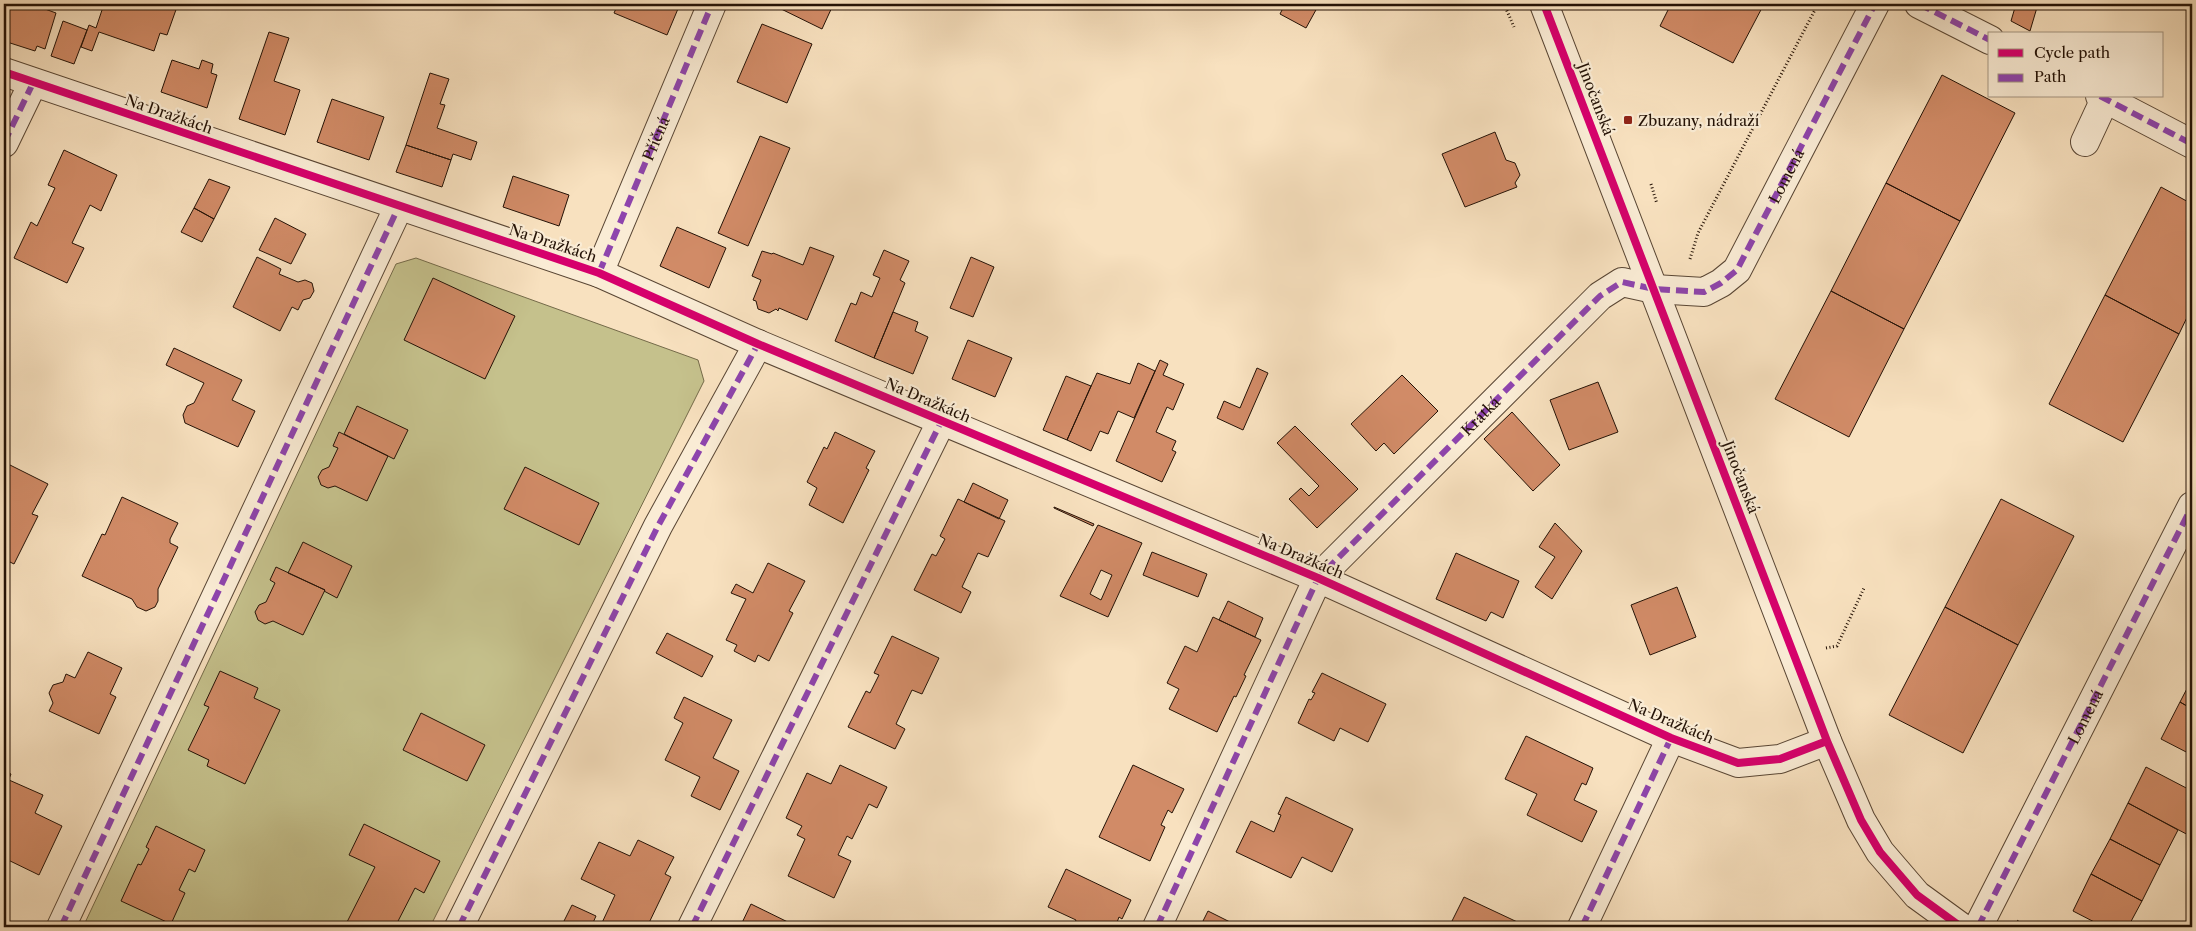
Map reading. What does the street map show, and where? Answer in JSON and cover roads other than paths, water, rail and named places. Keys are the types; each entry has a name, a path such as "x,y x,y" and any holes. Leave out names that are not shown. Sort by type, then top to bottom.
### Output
{"street":[{"name":"Příčná","path":"599,273 712,4"},
{"name":"Jinočanská","path":"1544,4 1827,741 1861,820 1880,852 1917,895 1961,927"},
{"name":"Lomená","path":"1654,289 1704,292 1721,283 1737,270 1875,4"},
{"path":"1919,4 1988,39"},
{"name":"Na Dražkách","path":"4,72 599,273 758,344 1318,578 1670,738 1738,763 1780,759 1827,741"},
{"path":"4,143 33,83"},
{"path":"2084,142 2103,98 2192,144"},
{"path":"61,927 399,206"},
{"name":"Krátká","path":"1318,578 1600,296 1622,282 1654,289"},
{"path":"459,927 658,526 758,344"},
{"path":"692,927 942,420"},
{"name":"Lomená","path":"1984,916 2192,506"},
{"path":"1157,927 1318,578"},
{"path":"1582,927 1670,738"}],"place":[{"name":"Zbuzany, nádraží","path":"1628,120"}]}
